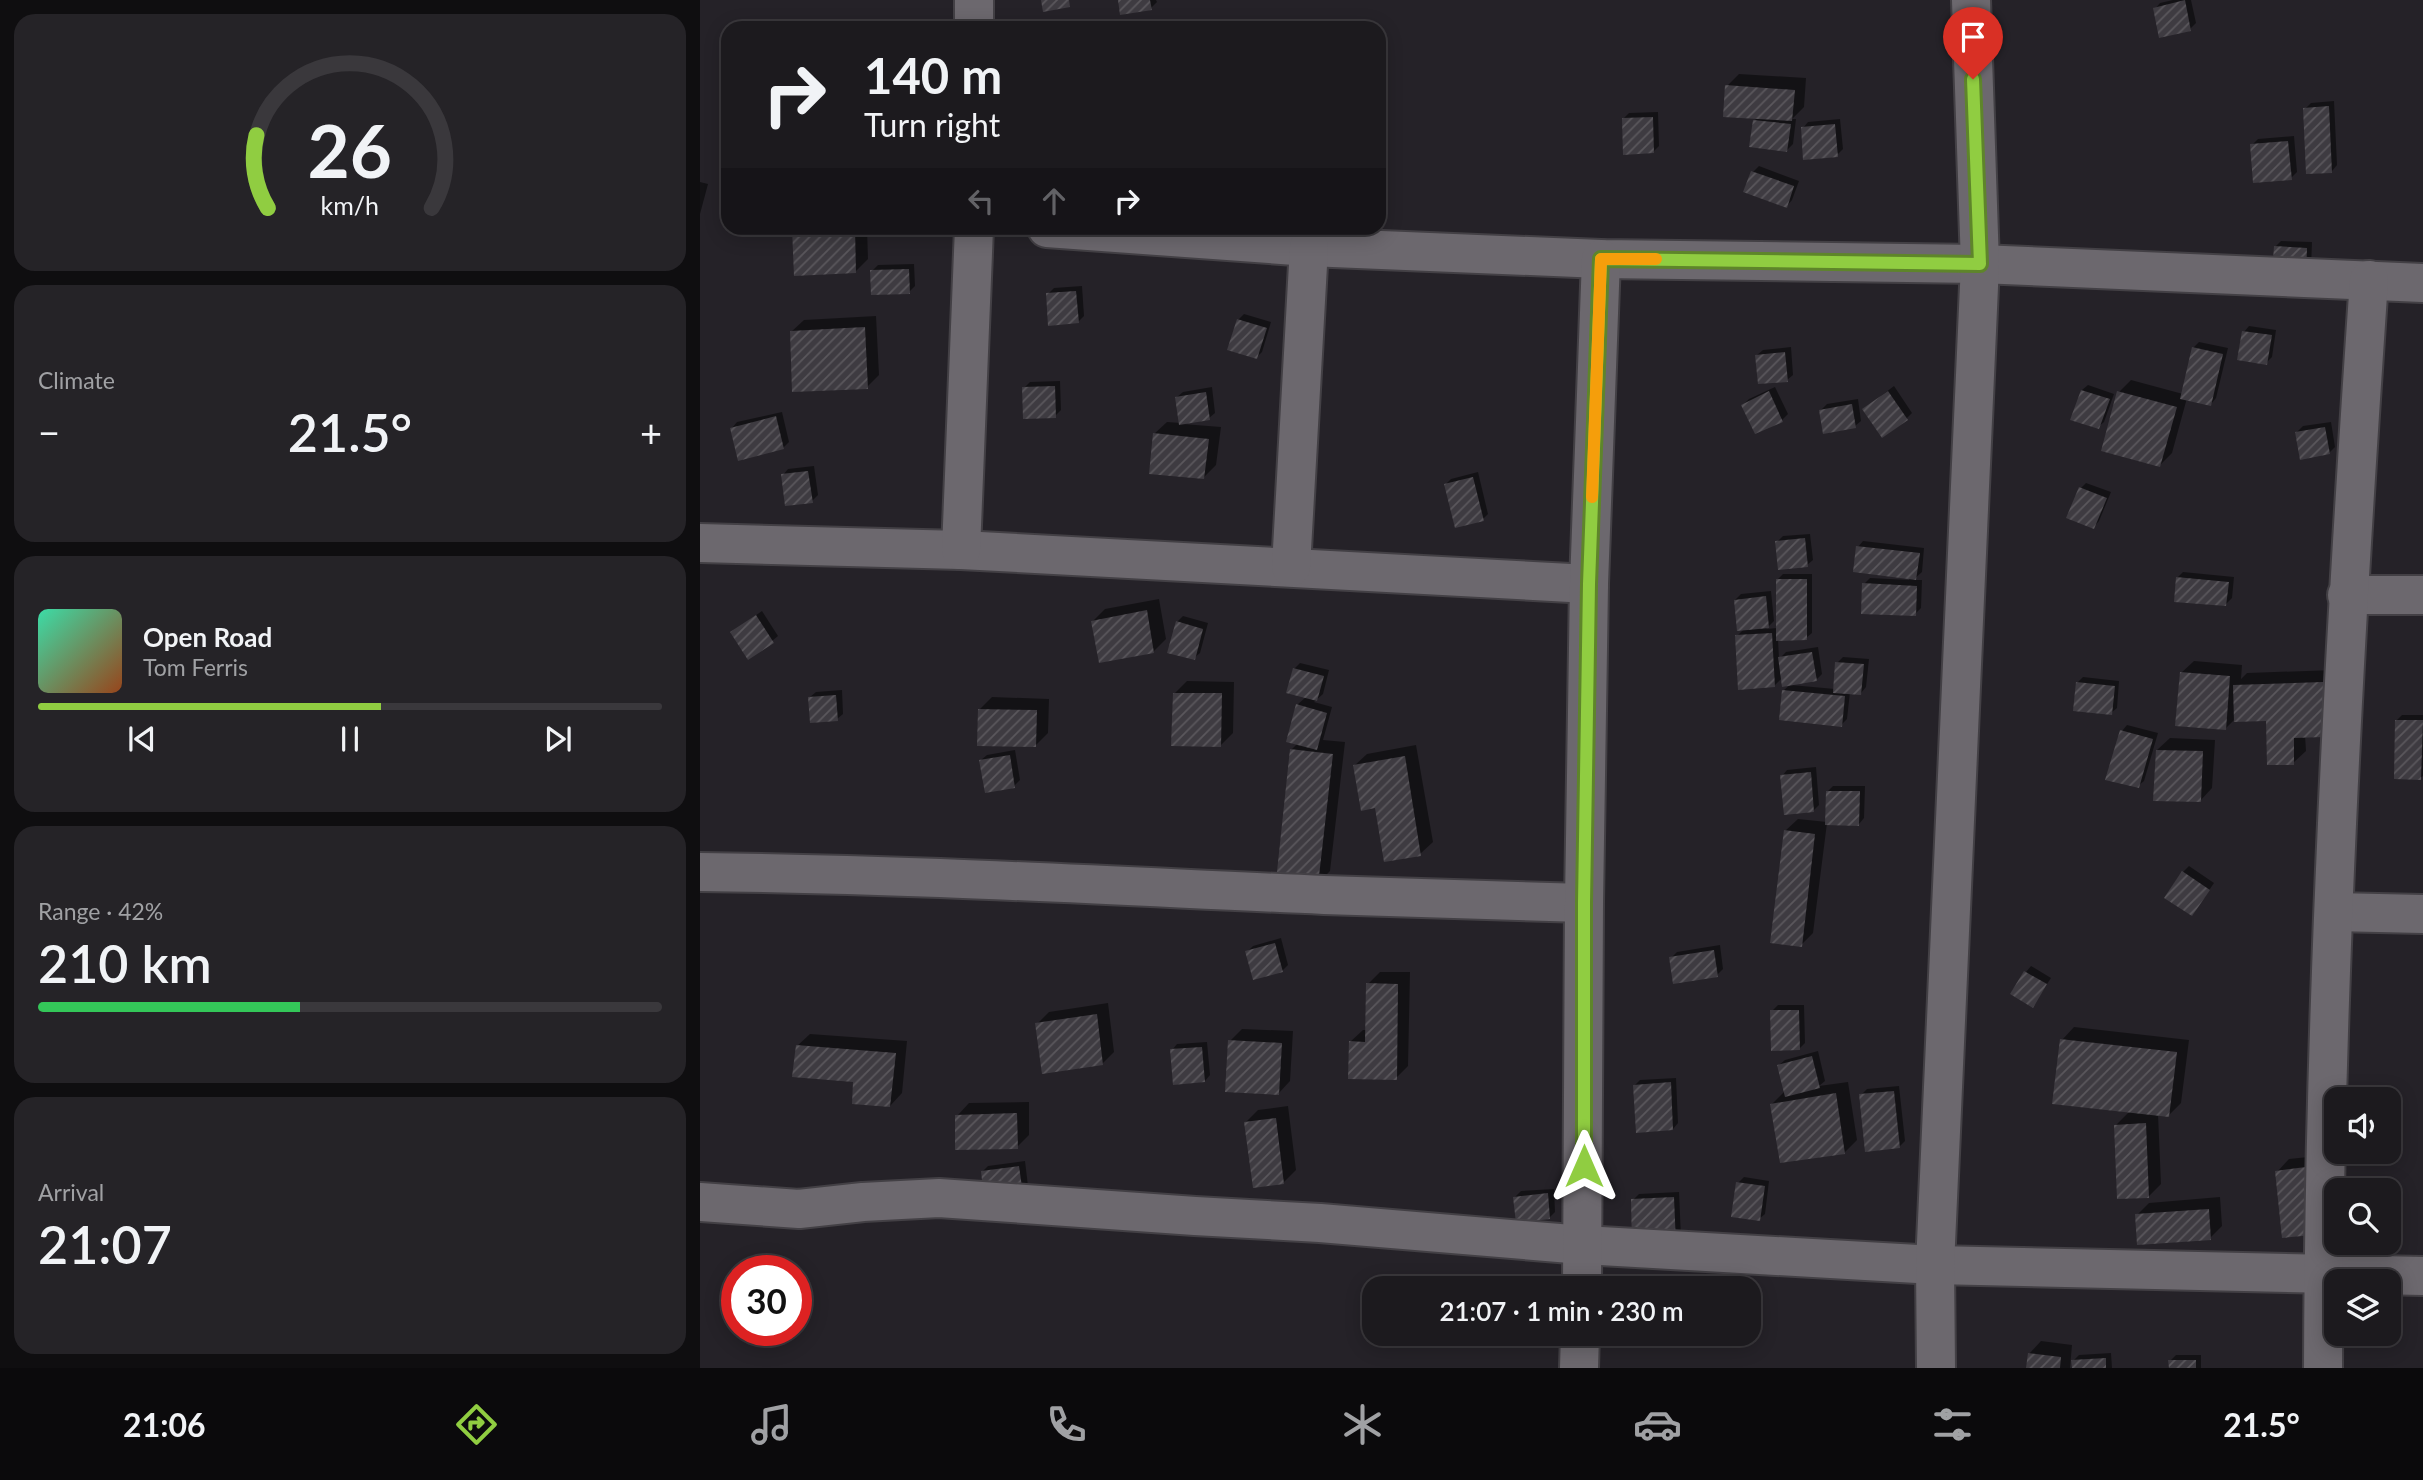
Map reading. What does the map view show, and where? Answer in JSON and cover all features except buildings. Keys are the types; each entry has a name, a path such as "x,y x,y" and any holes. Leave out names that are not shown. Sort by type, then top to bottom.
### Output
{"street":[{"path":"974,0 974,21"},
{"path":"1936,1368 1935,1265 1980,264 1971,0"},
{"path":"961,550 974,235"},
{"path":"1144,235 1309,247 1601,259 1980,264 2423,282"},
{"path":"1291,567 1309,247"},
{"path":"1582,1276 1589,584 1601,259"},
{"path":"2324,1269 2334,912 2347,595 2369,280"},
{"path":"700,543 961,550 1589,584"},
{"path":"2347,595 2423,595"},
{"path":"700,872 835,873 1042,880 1326,895 1584,903"},
{"path":"2334,912 2423,914"},
{"path":"700,1202 799,1209 939,1198 1320,1223 1583,1245 1935,1265 2324,1275 2323,1368"},
{"path":"2401,1276 2423,1276"},
{"path":"1579,1368 1580,1346"}],"slow traffic":[{"path":"1592,497 1601,259 1656,259"}],"route":[{"path":"1584,1166 1584,903 1589,584 1601,259 1980,264 1973,79"}]}
